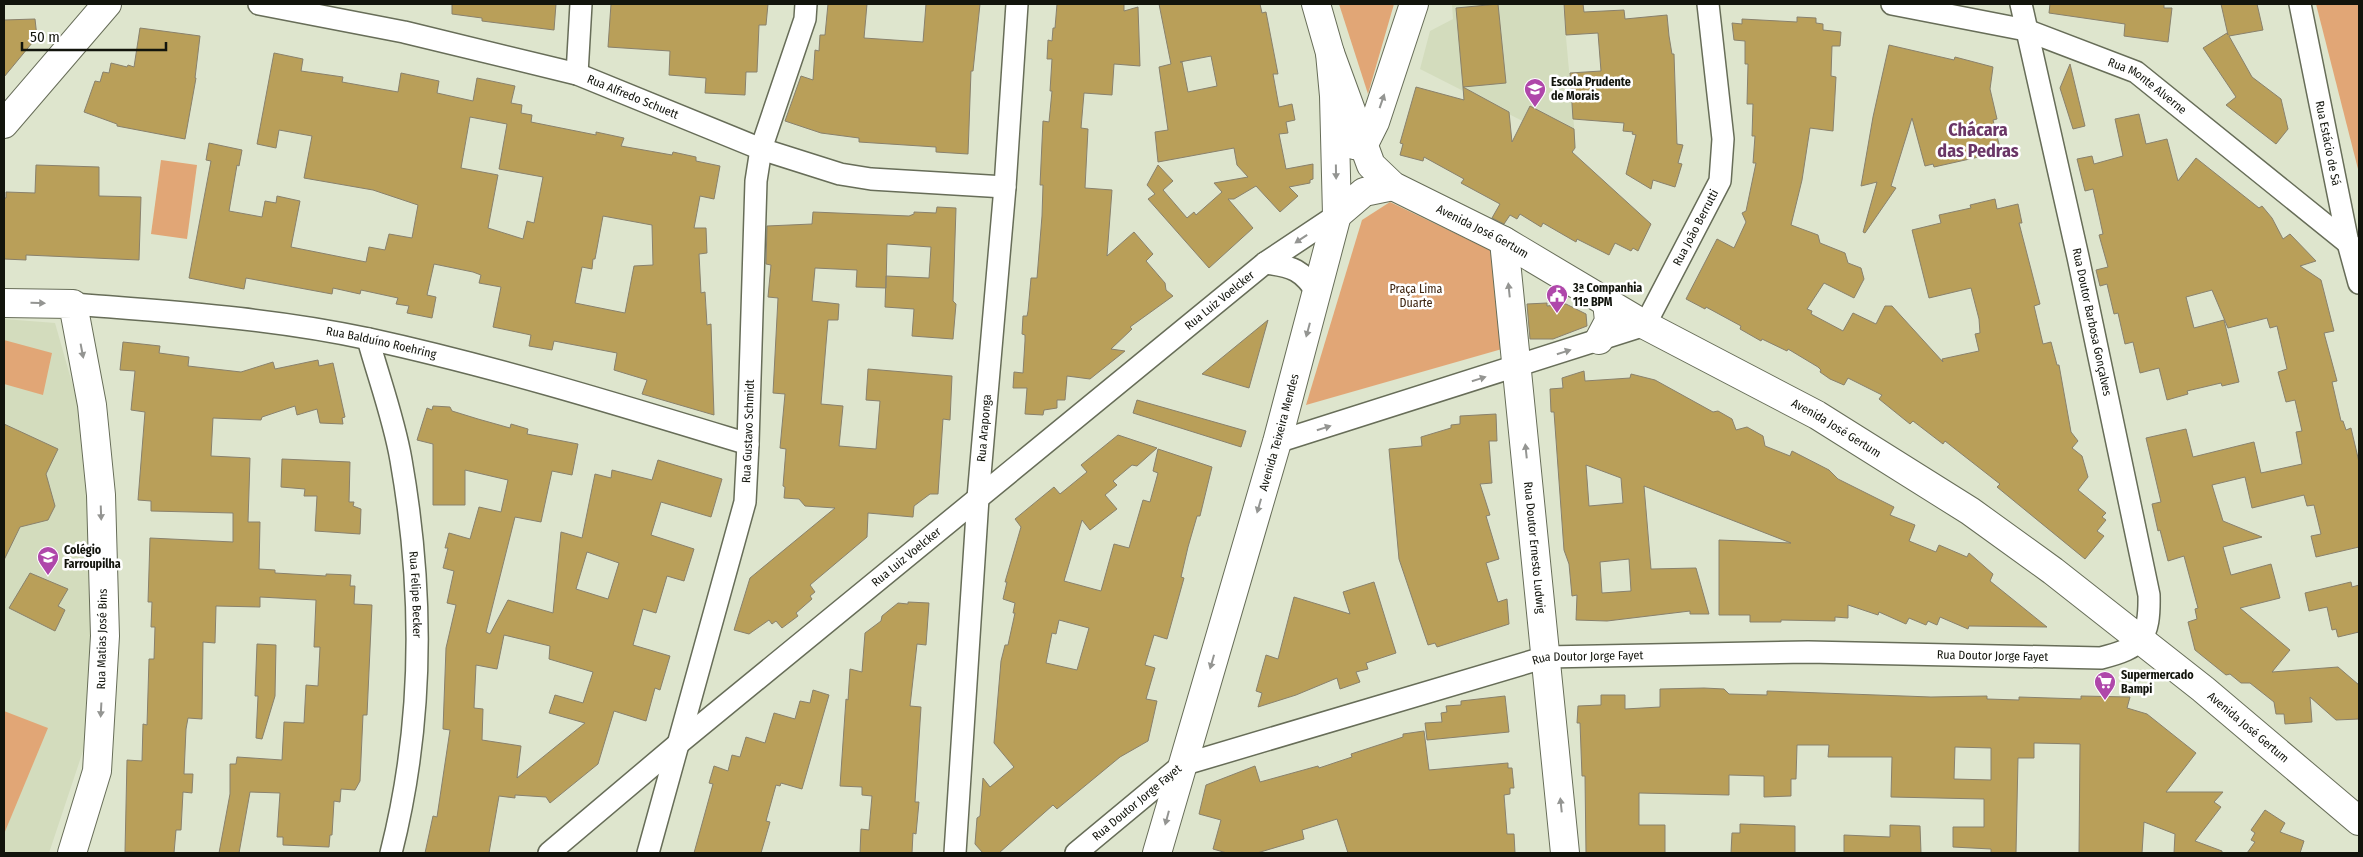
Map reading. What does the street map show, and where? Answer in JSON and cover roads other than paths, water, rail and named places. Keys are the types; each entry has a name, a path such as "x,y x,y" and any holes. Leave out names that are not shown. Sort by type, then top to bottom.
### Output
{"street":[{"path":"4,124 107,4"},
{"name":"Rua Alfredo Schuett","path":"259,4 404,32 577,74 762,149 840,174 871,180 1005,187"},
{"path":"577,74 581,4"},
{"name":"Rua Gustavo Schmidt","path":"648,853 745,502 756,181 762,149 805,20 806,4"},
{"name":"Rua Araponga","path":"954,853 978,498 1005,187 1017,4"},
{"name":"Avenida Teixeira Mendes","path":"1157,853 1277,442 1318,294 1337,215 1334,96 1330,54 1316,4"},
{"path":"1334,96 1346,140 1351,145 1363,146 1375,122 1414,4"},
{"name":"Rua João Berrutti","path":"1645,325 1720,181 1723,139 1708,4"},
{"name":"Rua Monte Alverne","path":"1892,4 2026,30 2136,72 2354,248"},
{"name":"Rua Doutor Barbosa Gonçalves","path":"2021,4 2078,257 2149,595 2150,617 2142,641"},
{"name":"Rua Estácio de Sá","path":"2300,4 2354,248 2359,282"},
{"name":"Avenida José Gertum","path":"1330,54 1371,165 1393,186 1504,240 1645,325 1817,415 1898,464 1970,511 2053,571 2219,702 2359,821"},
{"path":"1337,215 1364,192 1393,186"},
{"name":"Rua Luiz Voelcker","path":"549,853 678,744 1265,263 1337,215"},
{"name":"Rua Doutor Ernesto Ludwig","path":"1504,240 1565,853"},
{"name":"Rua Luiz Voelcker","path":"1265,263 1282,265 1298,270 1309,280 1318,294"},
{"path":"1599,340 1609,321 1606,302"},
{"name":"Rua Balduíno Roehring","path":"4,303 73,304 227,316 368,339 570,390 748,444"},
{"name":"Rua Matias José Bins","path":"72,853 97,770 105,636 101,495 93,414 73,304"},
{"path":"1277,442 1518,367 1645,325"},
{"name":"Rua Felipe Becker","path":"368,339 401,458 413,550 419,644 415,722 405,793 391,853"},
{"name":"Rua Doutor Jorge Fayet","path":"1076,853 1182,765 1546,657 1808,652 2101,658 2122,653 2142,641"}],"place":[{"name":"Escola Prudente de Morais","path":"1535,108"},
{"name":"3ª Companhia 11º BPM","path":"1557,314"},
{"name":"Colégio Farroupilha","path":"48,576"},
{"name":"Supermercado Bampi","path":"2105,701"}],"district":[{"name":"Chácara das Pedras","path":"1978,140"}],"park label":[{"name":"Praça Lima Duarte","path":"1416,296"}]}
